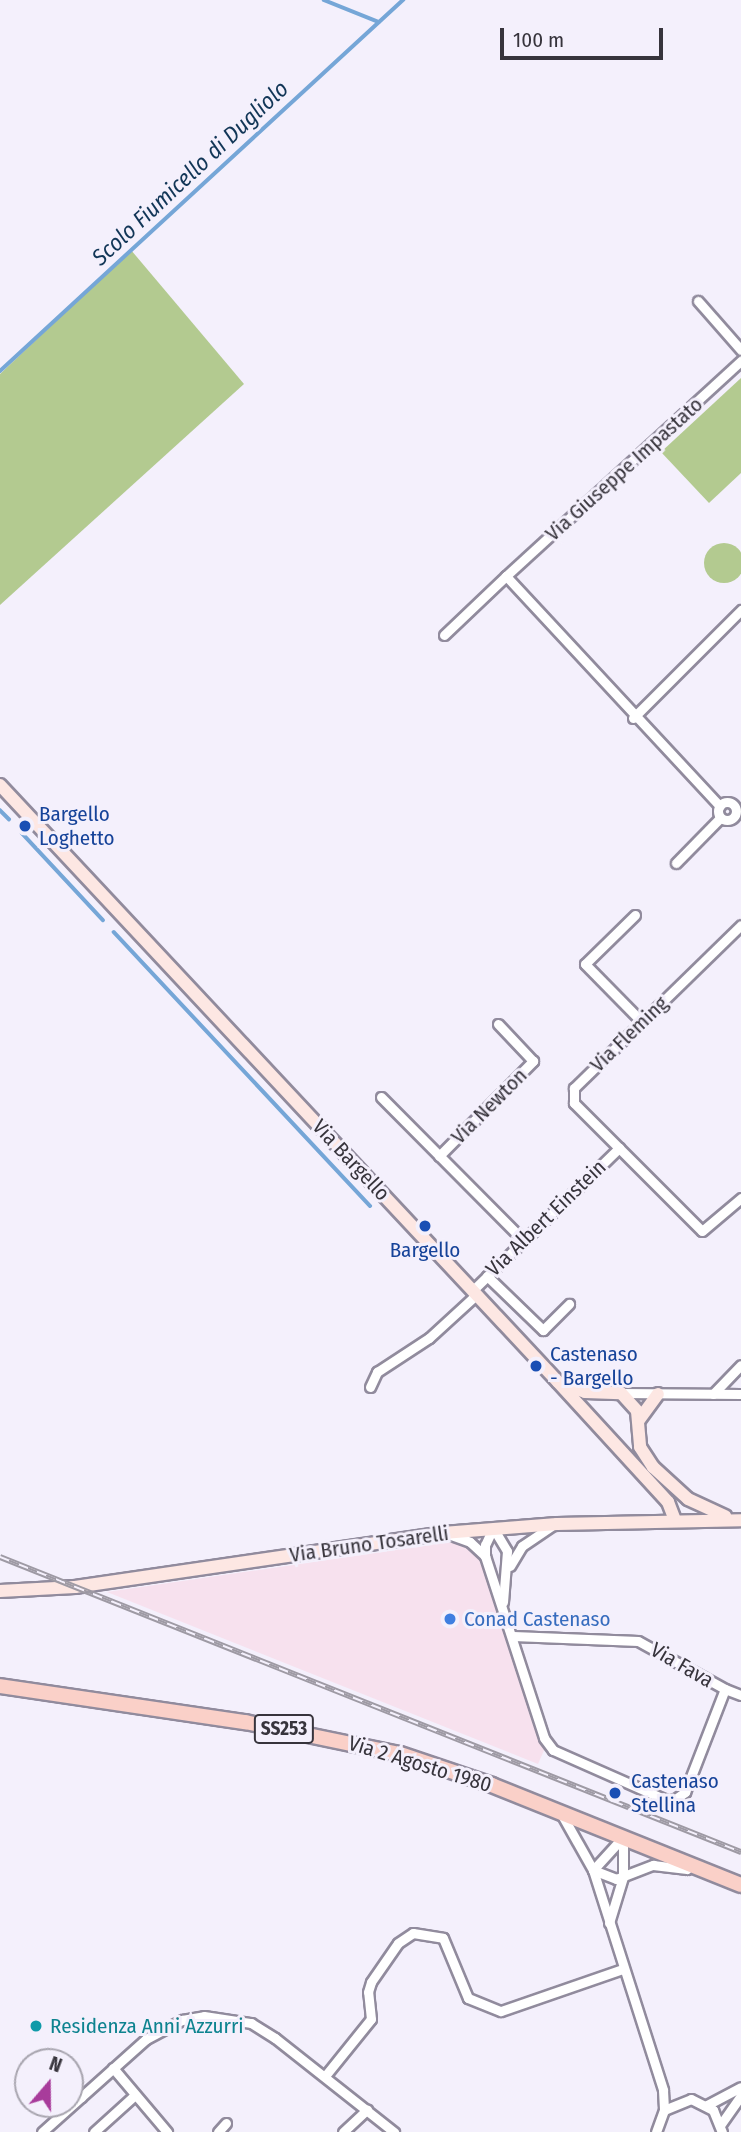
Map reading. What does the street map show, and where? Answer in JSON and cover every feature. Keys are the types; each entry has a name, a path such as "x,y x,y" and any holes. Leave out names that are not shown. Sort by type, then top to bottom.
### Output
{"main road":[{"name":"Via 2 Agosto 1980","path":"0,1686 348,1741 449,1769 741,1885"}],"street":[{"path":"698,301 741,350"},
{"name":"Via Giuseppe Impastato","path":"444,635 741,362"},
{"path":"506,576 633,718 719,806 720,818"},
{"path":"633,718 741,610"},
{"name":"Via Bargello","path":"0,785 558,1382 668,1502 675,1520"},
{"path":"719,806 724,802 738,812"},
{"path":"676,863 720,818 738,812"},
{"path":"635,915 586,964 642,1022"},
{"name":"Via Fleming","path":"619,1148 574,1103 572,1093 741,925"},
{"name":"Via Newton","path":"439,1156 533,1061 498,1024"},
{"name":"Via Newton","path":"381,1097 524,1241"},
{"name":"Via Albert Einstein","path":"370,1387 377,1372 429,1338 475,1292 487,1276 619,1148 702,1231 741,1198"},
{"path":"487,1276 543,1330 569,1304"},
{"path":"713,1394 741,1365"},
{"path":"558,1382 579,1391 741,1394"},
{"path":"621,1393 634,1406 639,1420 638,1437 646,1458 681,1494 707,1510 740,1520"},
{"path":"639,1420 658,1394"},
{"path":"675,1520 681,1494"},
{"name":"Via Bruno Tosarelli","path":"0,1591 75,1587 443,1533 494,1528 675,1520 740,1520"},
{"name":"Via Fava","path":"506,1578 522,1546 557,1524"},
{"path":"485,1556 485,1545 494,1528"},
{"name":"Via Fava","path":"494,1528 505,1543 506,1578 503,1602"},
{"path":"443,1533 470,1542 485,1556"},
{"name":"Via Fava","path":"485,1556 503,1602 513,1636 544,1738 553,1750 664,1799 674,1800 685,1792 725,1689 638,1641 513,1636"},
{"path":"725,1689 741,1695"},
{"path":"559,1811 593,1870 608,1928 660,2084 664,2110 656,2132"},
{"path":"593,1870 622,1837"},
{"path":"608,1928 610,1908 623,1877 622,1837"},
{"path":"593,1870 607,1878 623,1877 653,1865 717,1876"},
{"path":"326,2076 371,2019 368,1992 372,1982 398,1943 413,1933 443,1938 468,1998 501,2011 622,1969"},
{"path":"84,2093 163,2028 204,2017 251,2023 326,2076 394,2132"},
{"path":"113,2068 167,2132"},
{"path":"660,2084 682,2100 707,2105 741,2087"},
{"path":"94,2132 135,2095"},
{"path":"707,2105 721,2128 741,2095"},
{"path":"664,2110 682,2100"},
{"path":"343,2132 367,2110"},
{"path":"42,2132 57,2118"},
{"path":"218,2132 226,2123"}],"shaded area":[{"path":"451,1542 475,1550 484,1570 545,1748 538,1764 107,1592"}],"green space":[{"path":"131,250 244,384 0,605 0,374"},
{"path":"741,378 741,473 709,503 661,452"},
{"path":"724,543 738,549 744,563 738,577 724,583 710,577 704,563 710,549"}],"waterway":[{"path":"324,0 379,22"},
{"name":"Scolo Fiumicello di Dugliolo","path":"0,371 403,0"},
{"path":"0,810 9,819"},
{"path":"22,833 103,920"},
{"path":"114,932 370,1206"}],"railway":[{"path":"0,1557 741,1852"}],"place":[{"name":"Bargello Loghetto","path":"25,826"},
{"name":"Bargello","path":"425,1226"},
{"name":"Castenaso - Bargello","path":"536,1366"},
{"name":"Conad Castenaso","path":"450,1619"},
{"name":"Castenaso Stellina","path":"615,1793"},
{"name":"Residenza Anni Azzurri","path":"36,2026"}]}
